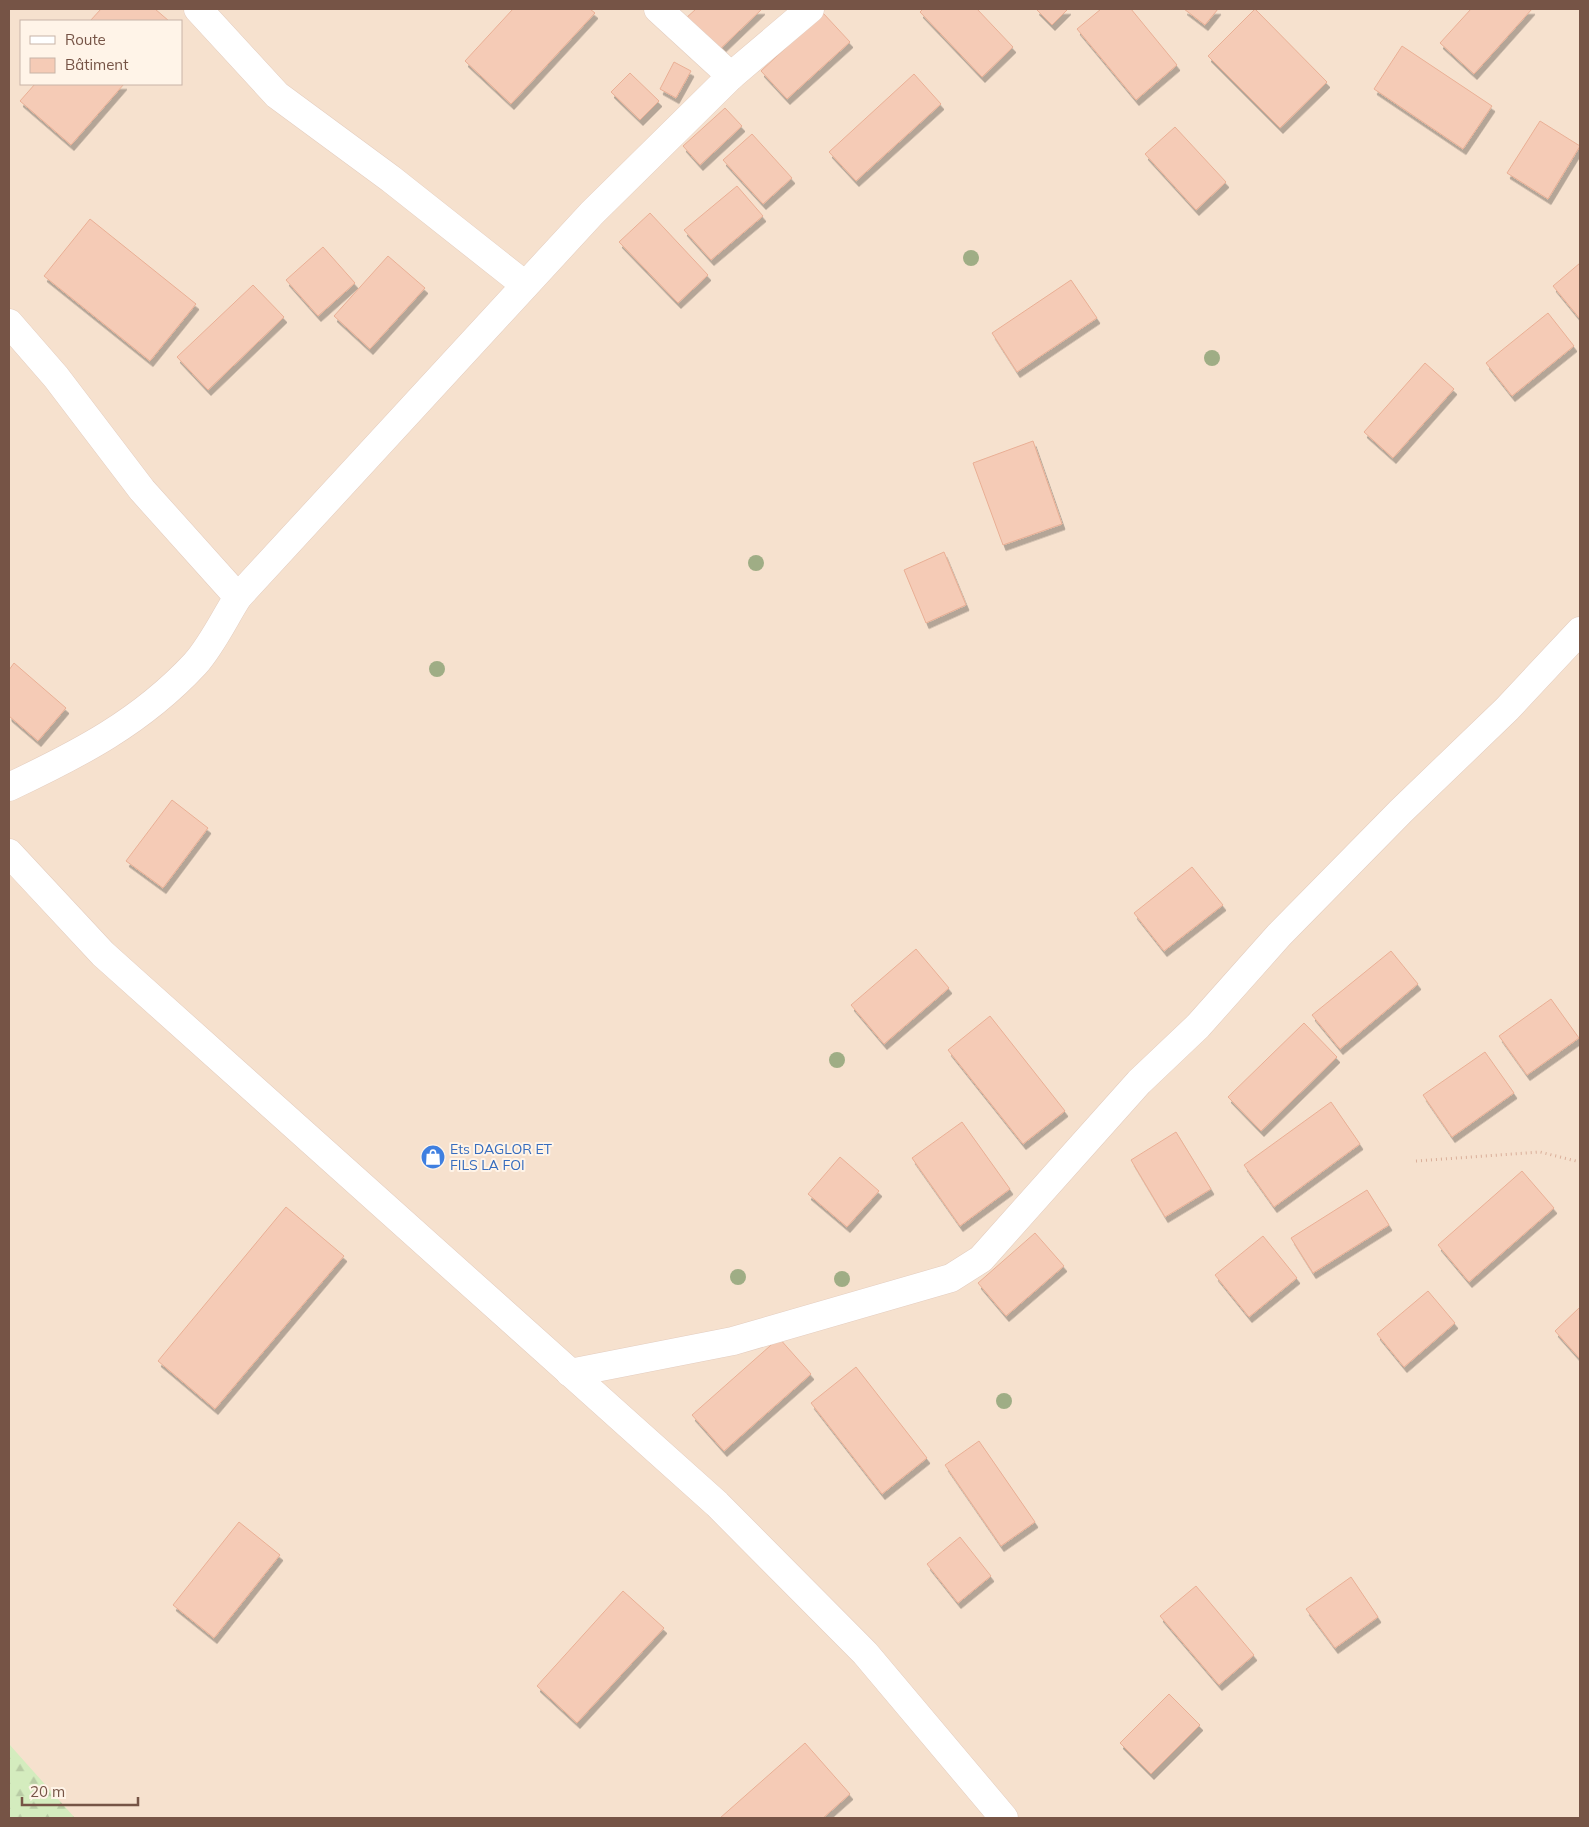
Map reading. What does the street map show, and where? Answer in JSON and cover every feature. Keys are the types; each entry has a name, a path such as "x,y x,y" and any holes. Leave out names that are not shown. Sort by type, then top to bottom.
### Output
{"street":[{"path":"198,9 277,95 391,179 525,285"},
{"path":"658,9 731,76"},
{"path":"9,787 70,759 133,720 195,663 238,597 592,213 731,76 810,9"},
{"path":"9,323 56,377 142,490 238,597"},
{"path":"570,1372 753,1336 951,1278 981,1259 1139,1082 1198,1026 1279,935 1507,709 1580,632"},
{"path":"9,853 103,954 717,1504 865,1653 1004,1818"}],"path":[{"path":"1416,1161 1540,1152 1580,1162"}],"shaded area":[{"path":"9,9 1580,9 1580,1818 9,1818"}],"green space":[{"path":"9,1744 75,1818 9,1818"}],"building":[{"path":"101,9 155,9 168,20 91,20"},
{"path":"513,9 590,9 595,13 511,104 465,61"},
{"path":"696,9 762,9 717,52 685,19"},
{"path":"923,9 977,9 1013,47 982,77 920,12"},
{"path":"1036,9 1068,9 1052,25"},
{"path":"1101,9 1131,9 1177,65 1136,100 1077,29"},
{"path":"1184,9 1218,9 1205,25"},
{"path":"1255,9 1327,82 1280,128 1208,56"},
{"path":"1471,9 1532,9 1474,74 1440,43"},
{"path":"823,13 850,42 787,99 761,71"},
{"path":"1402,46 1492,106 1463,149 1374,89"},
{"path":"674,62 691,71 676,98 660,89"},
{"path":"630,73 659,101 640,120 611,92"},
{"path":"914,74 941,104 856,181 829,152"},
{"path":"34,85 123,85 71,145 20,101"},
{"path":"725,108 742,126 700,165 683,146"},
{"path":"1540,121 1580,146 1548,199 1507,173"},
{"path":"1175,127 1226,182 1196,210 1145,154"},
{"path":"752,134 792,178 763,204 723,160"},
{"path":"737,186 763,216 711,260 684,230"},
{"path":"650,213 708,275 678,303 619,242"},
{"path":"90,219 196,304 150,361 44,276"},
{"path":"323,247 355,283 318,316 286,280"},
{"path":"388,256 425,288 370,349 334,316"},
{"path":"1580,263 1580,319 1553,286"},
{"path":"1071,280 1097,318 1017,372 992,333"},
{"path":"253,285 284,317 208,390 177,357"},
{"path":"1548,313 1574,346 1512,396 1486,363"},
{"path":"1425,363 1454,389 1393,458 1364,432"},
{"path":"1033,441 1062,524 1003,545 973,463"},
{"path":"944,552 966,605 926,623 904,570"},
{"path":"14,663 66,708 38,741 9,716 9,670"},
{"path":"172,800 208,828 163,888 126,861"},
{"path":"1192,867 1223,905 1164,951 1134,913"},
{"path":"916,949 949,988 884,1044 851,1005"},
{"path":"1391,951 1418,984 1340,1049 1312,1015"},
{"path":"1551,999 1579,1038 1527,1075 1499,1036"},
{"path":"990,1016 1065,1111 1023,1144 948,1050"},
{"path":"1304,1023 1337,1057 1261,1131 1228,1097"},
{"path":"1485,1052 1514,1093 1452,1137 1423,1095"},
{"path":"1331,1102 1360,1144 1274,1207 1244,1165"},
{"path":"962,1122 1010,1189 960,1226 912,1158"},
{"path":"1176,1132 1211,1189 1165,1217 1131,1160"},
{"path":"840,1157 879,1191 847,1227 808,1194"},
{"path":"1522,1171 1554,1208 1469,1282 1438,1245"},
{"path":"1367,1190 1389,1225 1313,1273 1291,1238"},
{"path":"286,1207 344,1256 215,1409 158,1361"},
{"path":"1035,1233 1064,1266 1006,1316 978,1283"},
{"path":"1263,1236 1297,1278 1249,1317 1215,1275"},
{"path":"1428,1291 1455,1323 1404,1367 1377,1334"},
{"path":"1580,1307 1580,1359 1555,1331"},
{"path":"779,1338 811,1374 724,1451 692,1415"},
{"path":"856,1367 927,1458 882,1494 811,1403"},
{"path":"979,1441 1035,1522 1001,1546 945,1465"},
{"path":"239,1522 280,1555 214,1638 173,1605"},
{"path":"960,1537 991,1576 958,1603 927,1564"},
{"path":"1351,1577 1378,1617 1335,1648 1306,1609"},
{"path":"1196,1586 1254,1655 1219,1685 1160,1616"},
{"path":"623,1591 664,1628 577,1723 537,1686"},
{"path":"1169,1694 1200,1725 1151,1774 1120,1743"},
{"path":"805,1743 850,1794 823,1818 720,1818"}],"place":[{"name":"Ets DAGLOR ET FILS LA FOI","path":"433,1157"}]}
